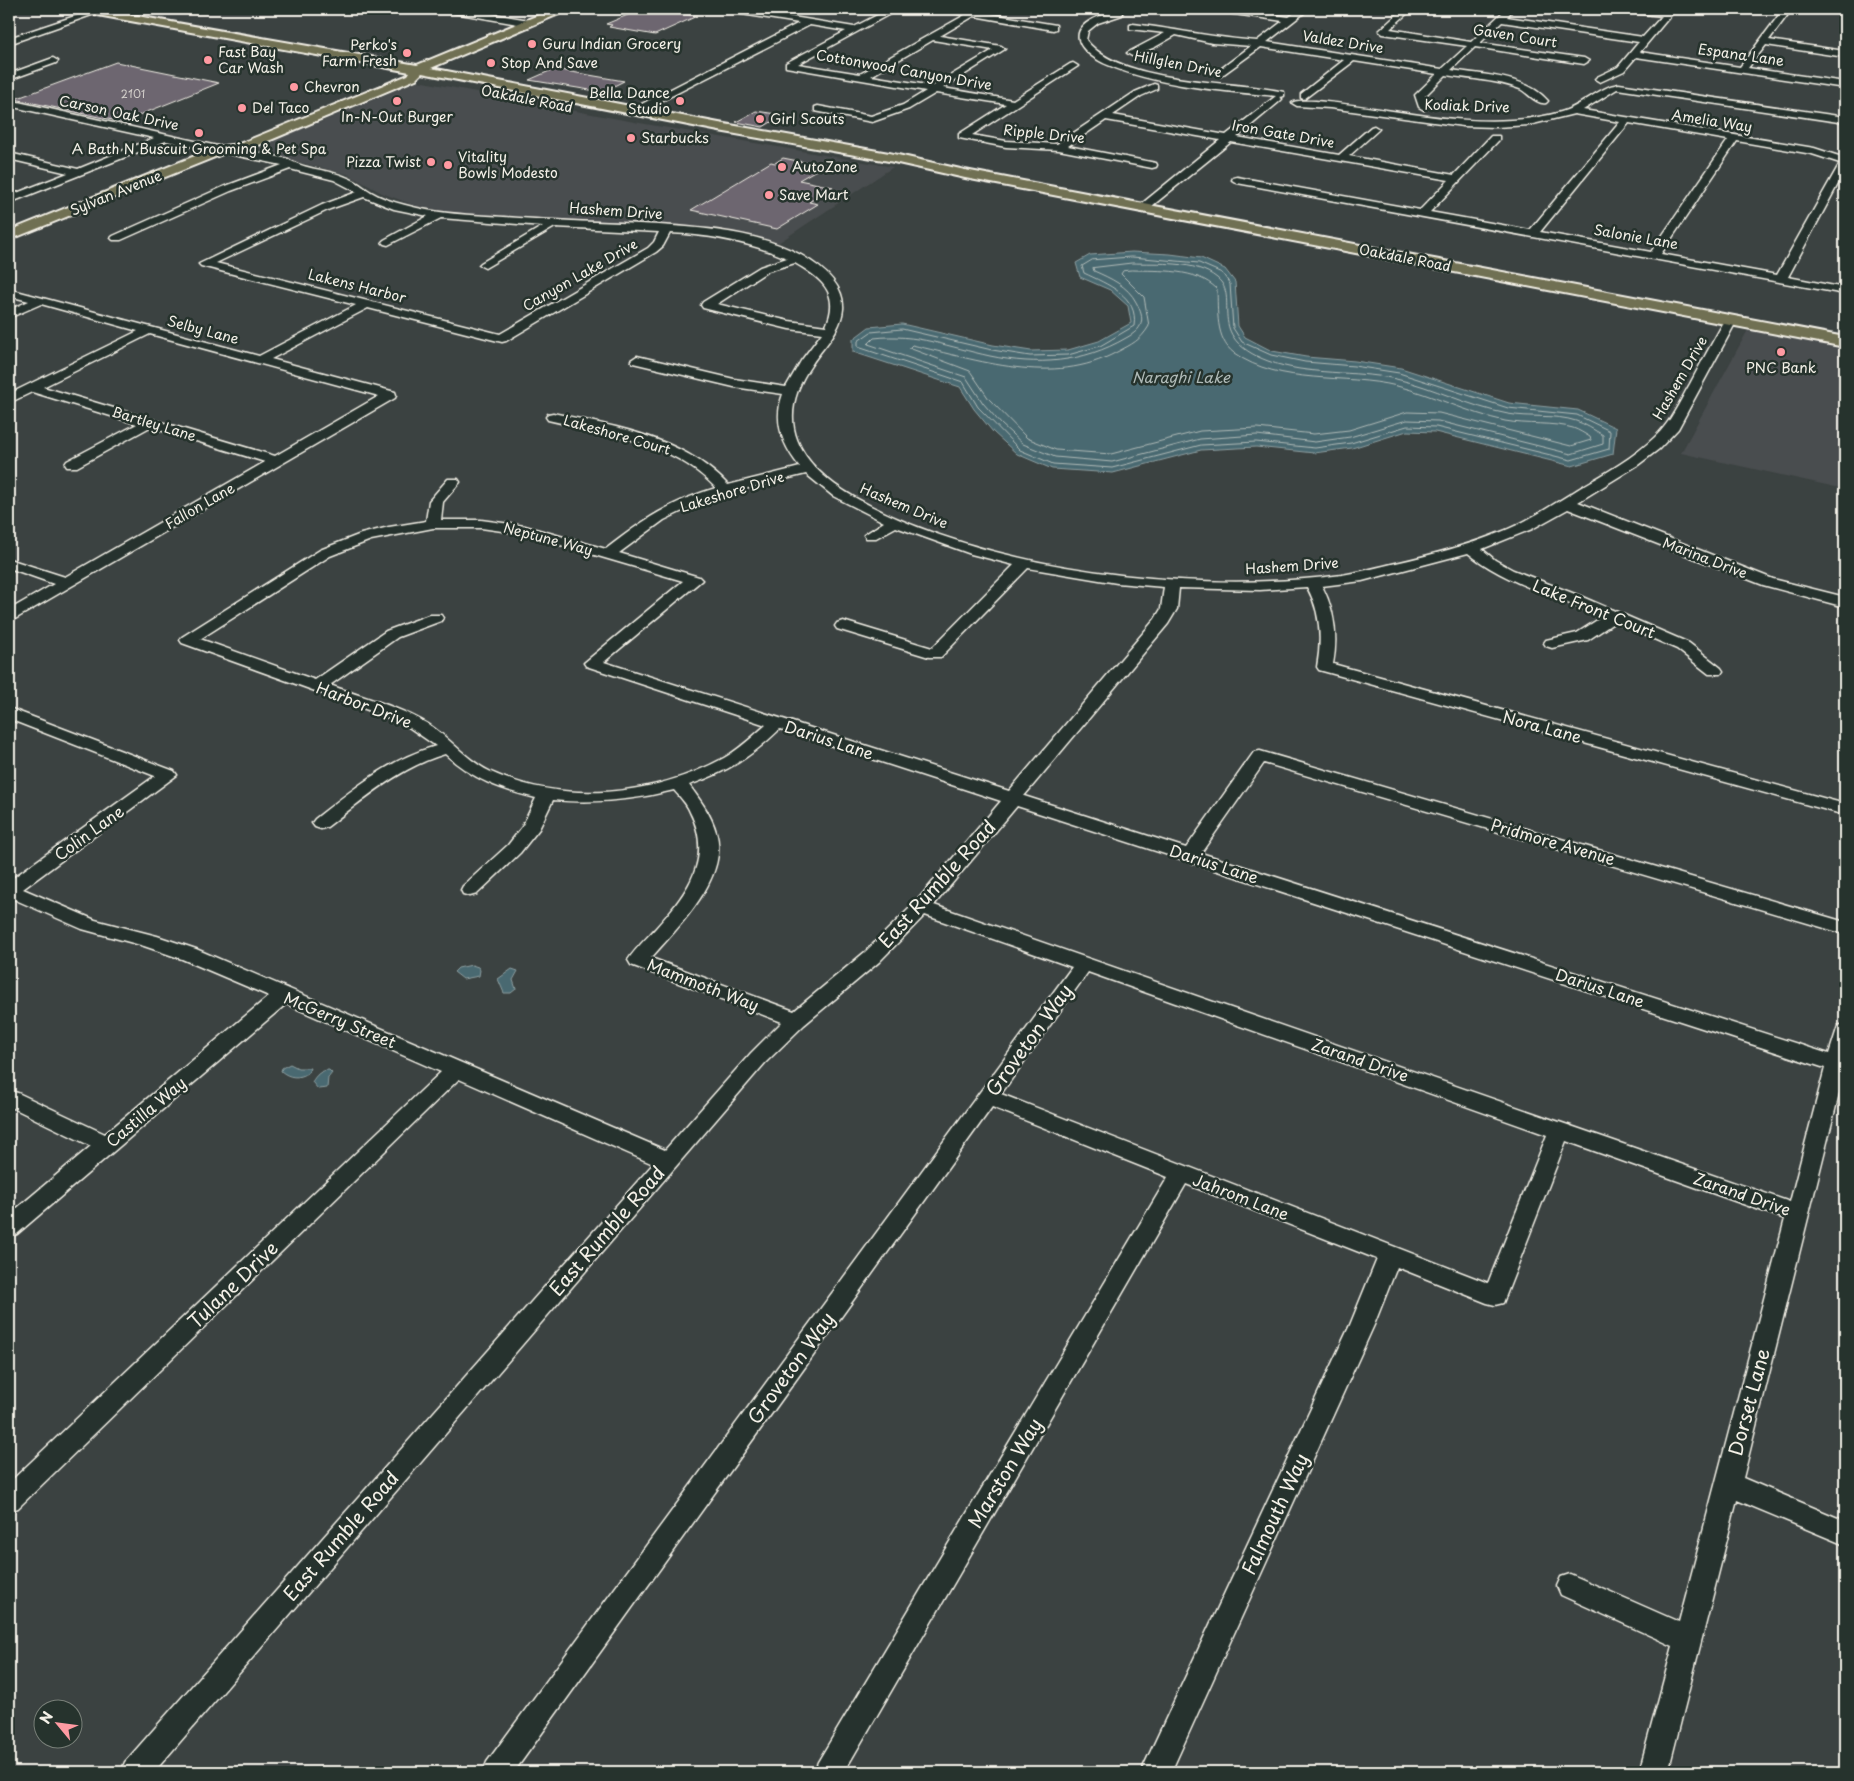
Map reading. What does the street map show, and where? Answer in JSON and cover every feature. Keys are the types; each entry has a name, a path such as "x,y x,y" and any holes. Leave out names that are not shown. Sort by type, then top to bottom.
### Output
{"main road":[{"name":"Oakdale Road","path":"81,9 238,38 319,50 447,84 879,162 965,174"},
{"name":"Sylvan Avenue","path":"222,150 242,148 297,125 323,119 395,90 529,23 562,9"},
{"name":"Oakdale Road","path":"238,38 260,46 399,74"},
{"path":"260,46 271,45 306,51 319,50"},
{"path":"344,64 374,78"},
{"name":"Sylvan Avenue","path":"9,236 222,150 232,143 374,78 399,74 420,78"},
{"name":"Oakdale Road","path":"420,78 635,111 889,157 965,174 1845,342"},
{"path":"785,145 807,146 889,157"}],"street":[{"path":"449,9 529,23"},
{"path":"729,9 854,30 896,9"},
{"path":"946,9 976,11 1053,27"},
{"name":"Hillglen Drive","path":"1097,20 1104,9 1119,13"},
{"path":"1220,9 1291,20"},
{"path":"1221,73 1305,9"},
{"name":"Gaven Court","path":"1408,9 1382,31 1584,61"},
{"path":"1424,107 1420,95 1512,9"},
{"path":"1626,9 1670,12"},
{"path":"862,77 976,11"},
{"name":"Hillglen Drive","path":"1128,11 1097,20 1085,29 1082,39 1088,50 1104,60 1147,74 1278,97 1295,94 1299,98"},
{"path":"9,41 96,12"},
{"path":"1592,100 1599,82 1621,69 1670,12"},
{"path":"1743,69 1785,13"},
{"path":"1501,19 1646,40"},
{"path":"635,111 807,23"},
{"name":"Valdez Drive","path":"1133,27 1174,32 1212,40 1259,44 1514,84 1534,91 1543,101"},
{"name":"Cottonwood Canyon Drive","path":"854,30 789,65 1015,103"},
{"path":"1132,53 1152,46 1174,32"},
{"path":"818,109 872,119 906,107 1001,49 931,37"},
{"path":"1763,42 1845,54"},
{"name":"Espana Lane","path":"1634,54 1845,85"},
{"path":"1262,112 1299,98 1352,58"},
{"path":"9,76 53,61"},
{"path":"1015,103 1073,66"},
{"path":"1618,85 1621,69"},
{"path":"1599,82 1845,120"},
{"name":"Kodiak Drive","path":"1299,98 1421,119 1474,123 1535,121 1574,111 1618,85"},
{"path":"1059,147 1138,94 1154,87"},
{"path":"1143,208 1278,97"},
{"name":"Carson Oak Drive","path":"9,103 222,150 225,155 272,166 289,166"},
{"name":"Ripple Drive","path":"1015,103 963,136 1006,144 1059,147 1152,165"},
{"name":"Amelia Way","path":"1574,111 1814,151 1845,161"},
{"name":"Iron Gate Drive","path":"1104,117 1456,178"},
{"path":"1533,234 1626,121"},
{"path":"1341,158 1374,129"},
{"path":"9,200 166,137"},
{"path":"1237,180 1422,214 1495,138"},
{"path":"1654,256 1734,138"},
{"path":"9,156 79,172"},
{"path":"1781,279 1845,161"},
{"path":"117,238 226,189 289,166"},
{"name":"Hashem Drive","path":"289,166 338,178 365,193 398,207 439,215 702,233 765,245 798,258 819,272 832,286 838,305 838,313 830,330 789,391 784,411 790,443 809,470 848,500 895,522 957,545 1024,563 1101,576 1172,583 1236,585 1312,582 1352,578 1471,548 1514,532 1568,503 1625,468 1662,440 1673,426 1731,320"},
{"name":"Lakens Harbor","path":"365,193 326,207 205,264 502,338"},
{"name":"Salonie Lane","path":"1422,214 1845,291"},
{"path":"388,242 439,215"},
{"path":"485,265 553,223"},
{"name":"Canyon Lake Drive","path":"502,338 652,250 659,244 666,230"},
{"path":"798,258 764,269 707,305 789,325 830,330"},
{"name":"Selby Lane","path":"9,292 390,395"},
{"path":"9,314 39,301"},
{"path":"260,360 366,304"},
{"path":"9,399 149,330"},
{"path":"637,360 734,384 789,391"},
{"name":"Bartley Lane","path":"31,388 276,461"},
{"name":"Fallon Lane","path":"9,616 390,395"},
{"name":"Lakeshore Court","path":"553,417 672,449 704,467 715,476 726,491"},
{"path":"72,464 148,423"},
{"name":"Lakeshore Drive","path":"608,555 677,507 726,491 809,470"},
{"path":"433,524 436,501 453,482"},
{"name":"Marina Drive","path":"1568,503 1768,582 1845,602"},
{"path":"871,535 895,522"},
{"name":"Neptune Way","path":"188,640 325,554 366,537 389,531 433,524 463,523 504,526 694,580 592,662"},
{"name":"Lake Front Court","path":"1471,548 1490,563 1508,573 1683,646 1716,671"},
{"path":"9,563 66,583"},
{"path":"843,626 935,654 1024,563"},
{"name":"Nora Lane","path":"1312,582 1319,594 1328,632 1328,650 1324,667 1845,810"},
{"path":"1092,704 1162,621 1169,609 1172,583"},
{"path":"1552,644 1582,637 1614,616"},
{"path":"317,686 392,634 435,618"},
{"name":"Harbor Drive","path":"188,640 392,713 413,723 448,748 468,766 483,775 509,786 547,794 601,797 654,791 679,784 712,771 732,760 750,748 777,723"},
{"name":"Darius Lane","path":"592,662 1837,1064"},
{"name":"East Rumble Road","path":"135,1772 758,1058 797,1020 872,957 922,907 1092,704"},
{"name":"Colin Lane","path":"9,713 168,775 9,890"},
{"path":"321,823 385,774 421,756 448,748"},
{"name":"Pridmore Avenue","path":"1190,856 1260,756 1845,928"},
{"name":"Mammoth Way","path":"679,784 698,806 708,832 709,851 706,868 699,886 687,906 638,960 797,1020"},
{"path":"470,890 514,849 530,829 547,794"},
{"name":"McGerry Street","path":"9,890 89,925 150,941 189,954 668,1161"},
{"name":"Zarand Drive","path":"922,907 1798,1214"},
{"name":"Groveton Way","path":"497,1772 1084,964"},
{"name":"Castilla Way","path":"9,1228 283,995"},
{"name":"Dorset Lane","path":"1654,1772 1845,1031"},
{"name":"Tulane Drive","path":"9,1500 456,1070"},
{"name":"Jahrom Lane","path":"987,1097 1495,1296 1560,1130"},
{"path":"11,1098 106,1145"},
{"name":"Marston Way","path":"828,1772 1181,1173"},
{"name":"Falmouth Way","path":"1156,1772 1362,1326 1390,1255"},
{"path":"1728,1484 1845,1533"},
{"path":"1570,1586 1688,1639"}],"shaded area":[{"path":"418,81 634,122 893,167 778,243 740,233 711,229 455,213 416,206 382,193 347,174 244,149 318,123"},
{"path":"1748,330 1845,349 1845,489 1681,453"}],"water":[{"name":"Naraghi Lake","path":"1132,252 1201,258 1225,269 1235,282 1238,326 1245,337 1272,351 1306,357 1355,361 1401,368 1509,403 1578,410 1616,428 1613,454 1572,466 1435,432 1407,431 1352,448 1314,453 1256,447 1201,450 1113,473 1052,469 1017,454 993,432 974,409 960,387 853,352 853,339 869,327 902,324 993,345 1031,351 1068,350 1099,341 1131,323 1128,306 1110,290 1080,277 1076,263 1090,255"},
{"path":"472,965 480,970 479,976 463,979 454,972 458,968"},
{"path":"512,969 518,971 513,980 516,989 511,993 504,993 498,979"},
{"path":"290,1064 298,1068 310,1068 305,1075 291,1076 281,1071 282,1068"},
{"path":"329,1070 332,1073 328,1078 327,1088 318,1089 312,1082 319,1073"}],"building":[{"path":"642,9 697,16 655,35 609,27 612,25 606,24"},
{"path":"116,62 219,83 122,122 15,99"},
{"path":"554,69 624,81 602,92 529,80"},
{"name":"Girl Scouts","path":"756,111 783,115 763,127 736,122"},
{"name":"Save Mart","path":"783,158 823,166 799,180 833,187 809,202 818,204 777,229 691,210 771,162 775,163"}],"place":[{"name":"Guru Indian Grocery","path":"532,44"},
{"name":"Perko's Farm Fresh","path":"407,53"},
{"name":"Fast Bay Car Wash","path":"208,60"},
{"name":"Stop And Save","path":"491,63"},
{"name":"Chevron","path":"294,87"},
{"name":"In-N-Out Burger","path":"397,101"},
{"name":"Bella Dance Studio","path":"680,101"},
{"name":"Del Taco","path":"242,108"},
{"name":"Girl Scouts","path":"760,119"},
{"name":"A Bath N Buscuit Grooming & Pet Spa","path":"199,133"},
{"name":"Starbucks","path":"631,138"},
{"name":"Pizza Twist","path":"431,162"},
{"name":"Vitality Bowls Modesto","path":"448,165"},
{"name":"AutoZone","path":"782,167"},
{"name":"Save Mart","path":"769,195"},
{"name":"PNC Bank","path":"1781,352"}]}
